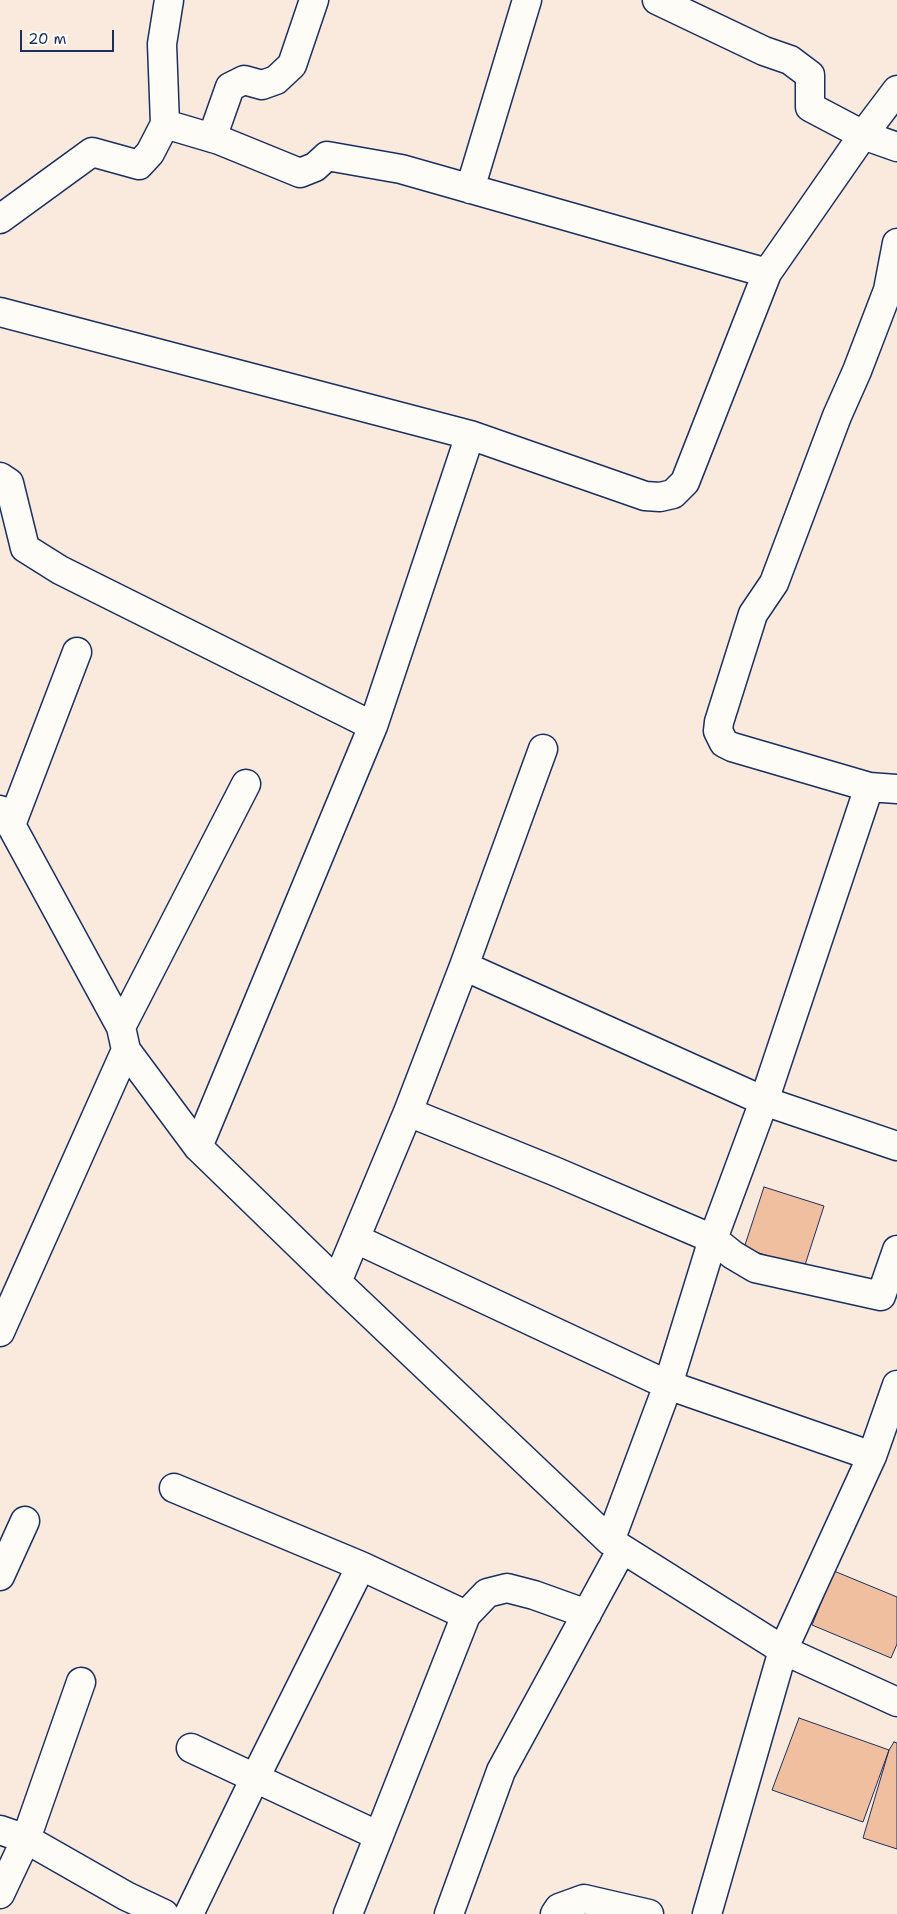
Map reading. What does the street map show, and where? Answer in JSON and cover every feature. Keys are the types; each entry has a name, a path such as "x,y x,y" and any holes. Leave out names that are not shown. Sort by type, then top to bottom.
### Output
{"street":[{"path":"0,219 92,152 139,165 150,153 165,124 162,44 169,0"},
{"path":"212,138 230,87 244,80 262,85 276,80 292,66 314,0"},
{"path":"470,189 527,0"},
{"path":"657,0 756,48 790,60 810,76 810,107 863,135 897,147"},
{"path":"0,312 470,435 645,496 660,497 673,494 685,482 767,273 863,135 897,90"},
{"path":"165,124 212,138 300,173 315,167 327,156 401,169 767,273"},
{"path":"897,243 888,290 774,583 753,614 719,722 718,731 724,743 732,746 869,787 897,789"},
{"path":"198,1147 373,726 470,435"},
{"path":"0,477 9,483 25,548 60,570 373,726"},
{"path":"77,652 5,818 124,1038 198,1147 337,1282 616,1545 782,1650 897,1702"},
{"path":"337,1282 408,1112 464,966 543,749"},
{"path":"0,1332 124,1038 246,784"},
{"path":"449,1914 501,1771 587,1614 616,1545 713,1239 764,1101 869,787"},
{"path":"464,966 764,1101 897,1146"},
{"path":"408,1112 545,1167 713,1239 733,1255 755,1268 889,1300 897,1250"},
{"path":"356,1239 668,1385 872,1456"},
{"path":"707,1914 782,1650 872,1456 897,1385"},
{"path":"174,1488 361,1566 466,1615"},
{"path":"0,1576 25,1521"},
{"path":"189,1914 254,1778 361,1566"},
{"path":"348,1914 466,1615 487,1593 507,1588 534,1595 587,1614"},
{"path":"0,1894 26,1839 81,1682"},
{"path":"191,1748 379,1836"},
{"path":"0,1830 26,1839 122,1905 164,1914"},
{"path":"555,1914 559,1908 584,1899 649,1914"}],"building":[{"path":"764,1187 824,1206 804,1268 744,1248"},
{"path":"834,1571 897,1597 897,1644 891,1658 812,1625"},
{"path":"799,1718 889,1750 863,1822 772,1790"},
{"path":"894,1742 897,1743 897,1849 863,1838 889,1750"}]}
